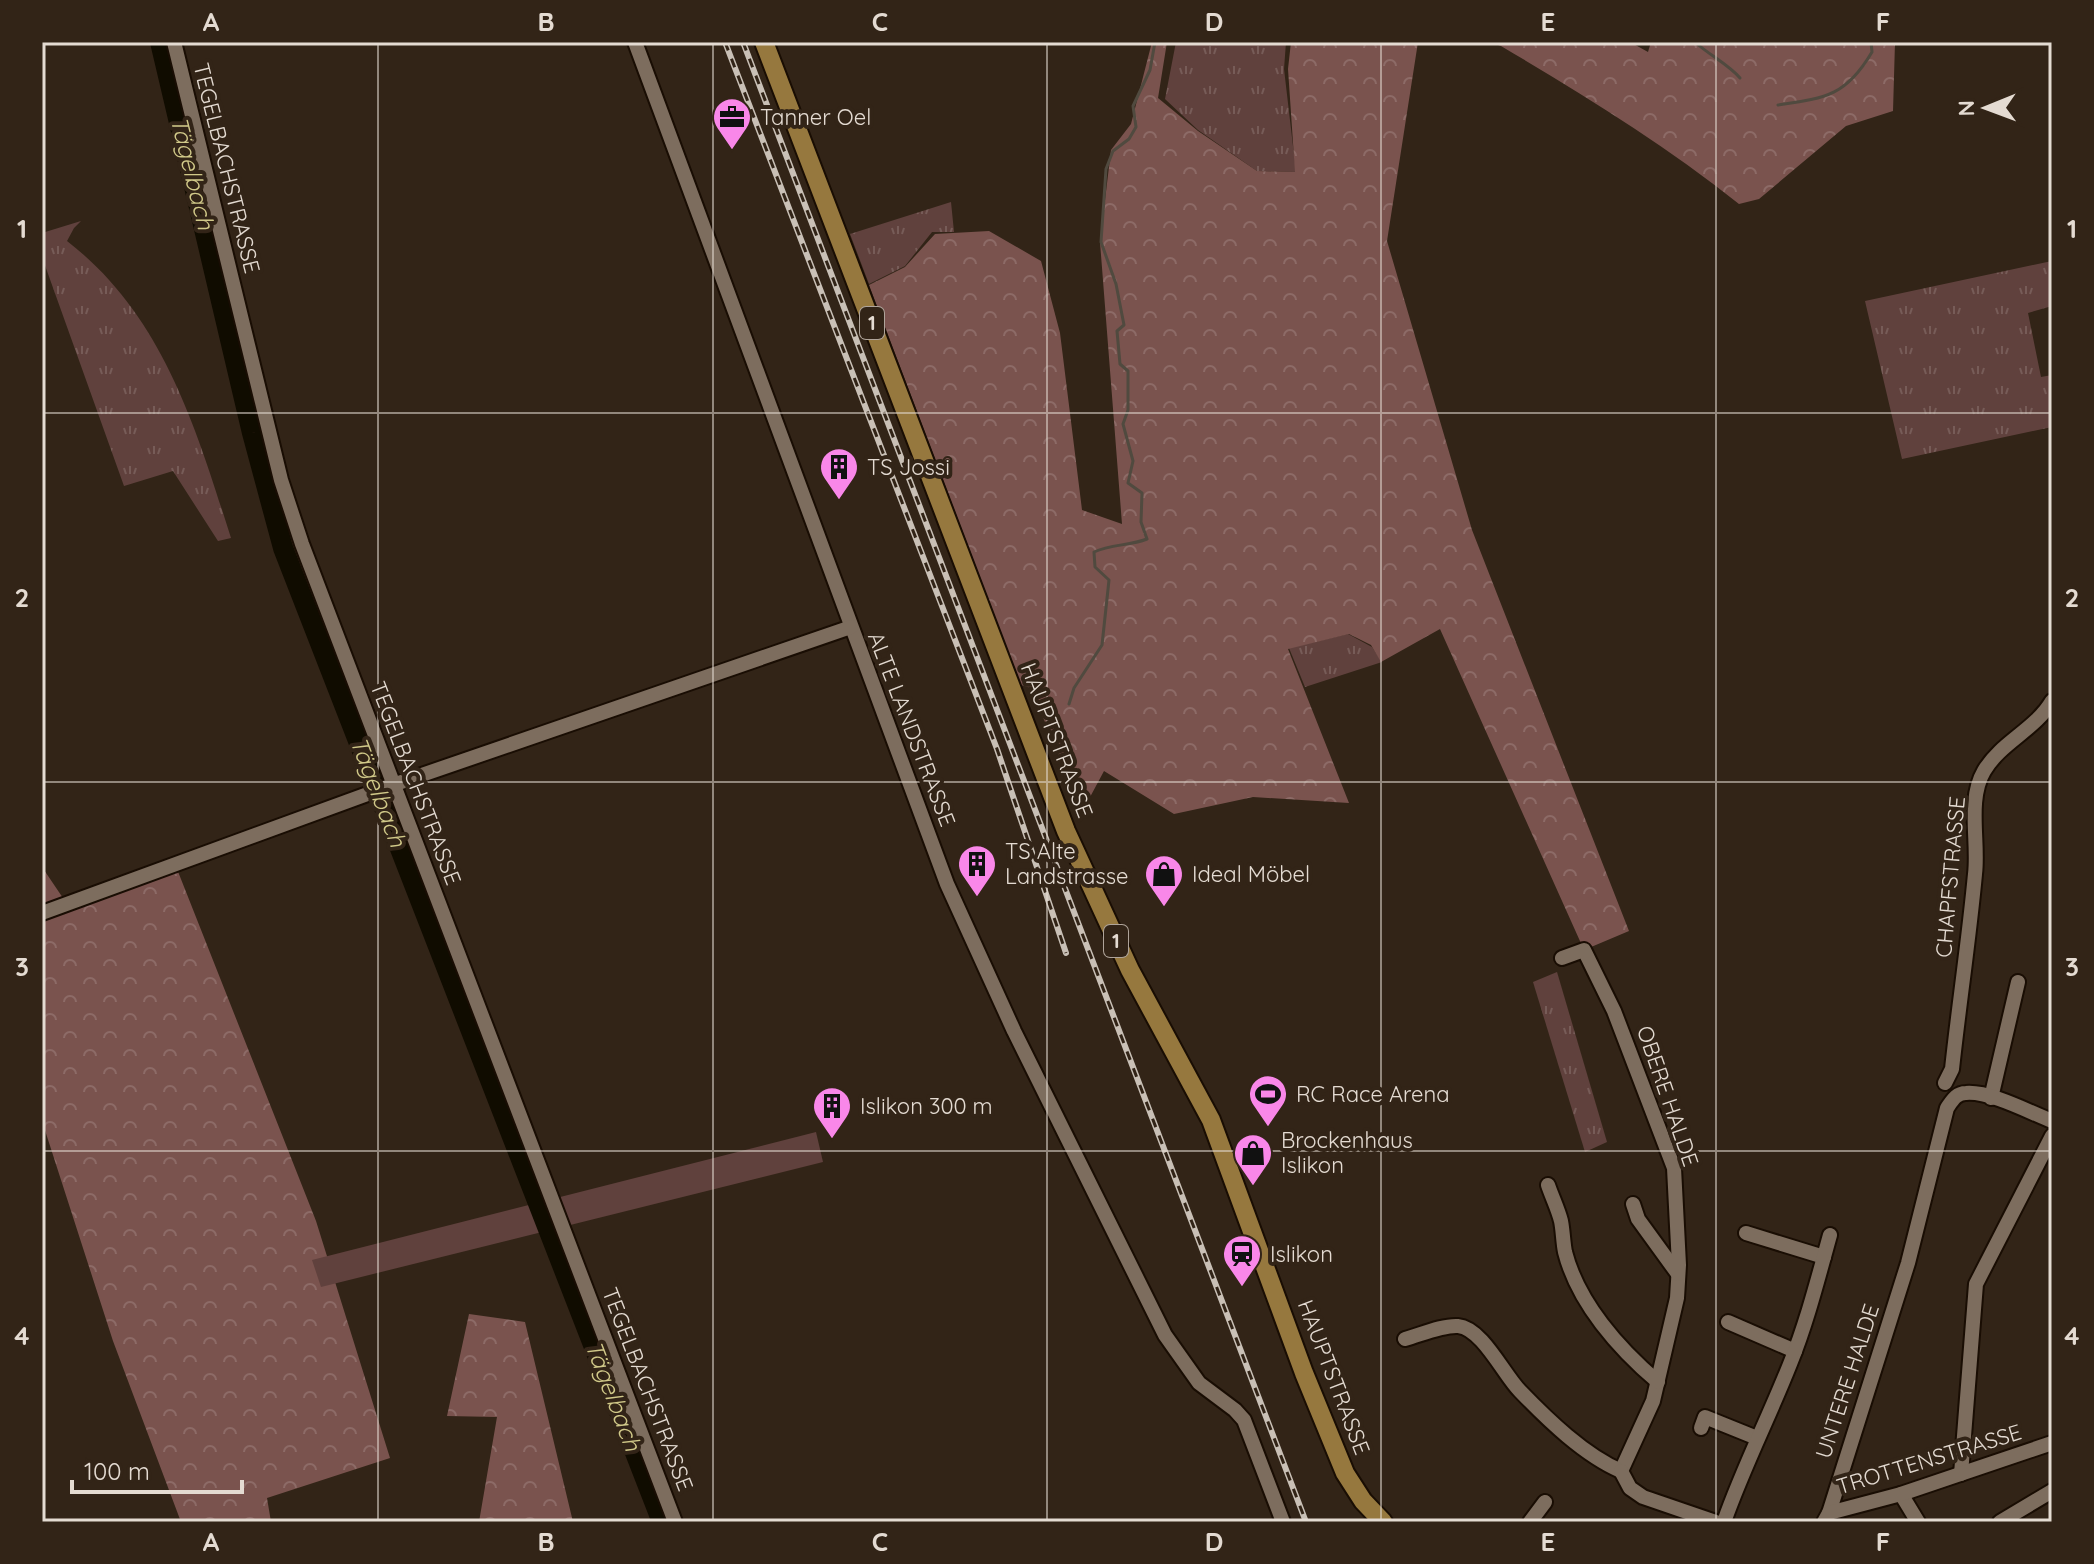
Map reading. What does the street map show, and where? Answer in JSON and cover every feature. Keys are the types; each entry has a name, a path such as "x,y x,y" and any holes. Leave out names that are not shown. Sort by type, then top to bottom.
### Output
{"main road":[{"name":"HAUPTSTRASSE","path":"764,42 1066,831 1124,957 1211,1120 1304,1373 1345,1473 1363,1501 1383,1522"}],"street":[{"name":"TEGELBACHSTRASSE","path":"174,42 281,480 302,544 389,787 675,1522"},
{"name":"ALTE LANDSTRASSE","path":"635,42 947,884 1014,1031 1165,1335 1199,1383 1244,1420 1283,1522"},
{"path":"42,913 368,794 851,627"},
{"name":"CHAPFSTRASSE","path":"1945,1083 1952,1069 1974,885 1976,805 1982,773 1996,754 2048,719 2052,701"},
{"name":"OBERE HALDE","path":"1562,958 1584,950 1610,1003 1674,1168 1677,1298 1653,1401 1621,1471"},
{"path":"2018,982 1991,1098 2052,1121"},
{"name":"UNTERE HALDE","path":"1826,1518 1908,1263 1947,1108 1956,1095 1967,1092 1991,1098"},
{"path":"1961,1474 1976,1284 2052,1136"},
{"path":"1548,1185 1561,1220 1566,1252 1580,1289 1611,1336 1658,1382"},
{"path":"1633,1204 1638,1219 1678,1274"},
{"path":"1746,1233 1824,1257"},
{"path":"1724,1522 1795,1351 1830,1235"},
{"path":"1728,1322 1795,1351"},
{"path":"1405,1339 1457,1326 1467,1328 1484,1343 1518,1390 1561,1430 1621,1471 1630,1488 1643,1497 1716,1522"},
{"path":"1701,1428 1705,1417 1757,1438"},
{"name":"TROTTENSTRASSE","path":"1826,1518 2052,1443"},
{"path":"2000,1522 2052,1491"},
{"path":"1901,1494 1918,1522"},
{"path":"1530,1522 1545,1502"}],"green space":[{"path":"1152,42 1167,42 1158,98 1198,131 1257,171 1295,172 1288,69 1291,42 1418,42 1387,241 1472,530 1629,931 1584,950 1440,629 1381,662 1371,645 1349,634 1288,649 1349,803 1253,797 1174,814 1104,771 1082,812 1031,688 1021,685 869,285 905,267 935,234 989,231 1041,261 1060,333 1082,510 1122,524 1100,242 1111,150 1131,124"},
{"path":"1176,42 1286,42 1284,69 1296,172 1257,171 1198,130 1165,99"},
{"path":"1489,42 1630,42 1648,52 1651,42 1895,42 1893,111 1846,126 1759,199 1739,204 1623,121 1501,46"},
{"path":"951,202 954,232 932,232 905,266 869,284 850,234"},
{"path":"81,221 67,241 100,270 152,338 189,415 231,538 218,541 173,471 124,486 42,257 42,233"},
{"path":"2052,261 2052,306 2028,313 2041,377 2052,375 2052,427 1902,459 1865,301"},
{"path":"1348,634 1372,647 1382,662 1305,687 1289,648"},
{"path":"175,864 316,1221 390,1458 267,1498 271,1522 181,1522 113,1341 42,1121 42,867 67,904"},
{"path":"1557,972 1607,1142 1585,1152 1533,982"},
{"path":"816,1132 823,1162 321,1287 312,1260"},
{"path":"469,1314 525,1322 573,1522 479,1522 497,1417 447,1416"}],"waterway":[{"name":"Tägelbach","path":"160,42 252,433 283,548 662,1522"},
{"path":"1069,704 1074,688 1102,645 1109,580 1095,567 1094,552 1147,539 1141,522 1142,493 1128,483 1133,461 1123,424 1128,410 1128,371 1120,364 1117,331 1124,325 1116,284 1101,242 1106,169 1113,151 1129,139 1136,127 1133,106 1150,70 1155,42"},
{"path":"1695,42 1740,78"},
{"path":"1778,105 1822,97 1843,86 1853,78 1872,52 1871,42"}],"railway":[{"path":"725,42 997,749 1066,953"},
{"path":"743,42 1306,1522"}],"place":[{"name":"Tanner Oel","path":"732,151"},
{"name":"TS Jossi","path":"839,501"},
{"name":"TS Alte Landstrasse","path":"977,898"},
{"name":"Ideal Möbel","path":"1164,908"},
{"name":"RC Race Arena","path":"1268,1128"},
{"name":"Islikon 300 m","path":"832,1140"},
{"name":"Brockenhaus Islikon","path":"1253,1187"},
{"name":"Islikon","path":"1242,1288"}]}
